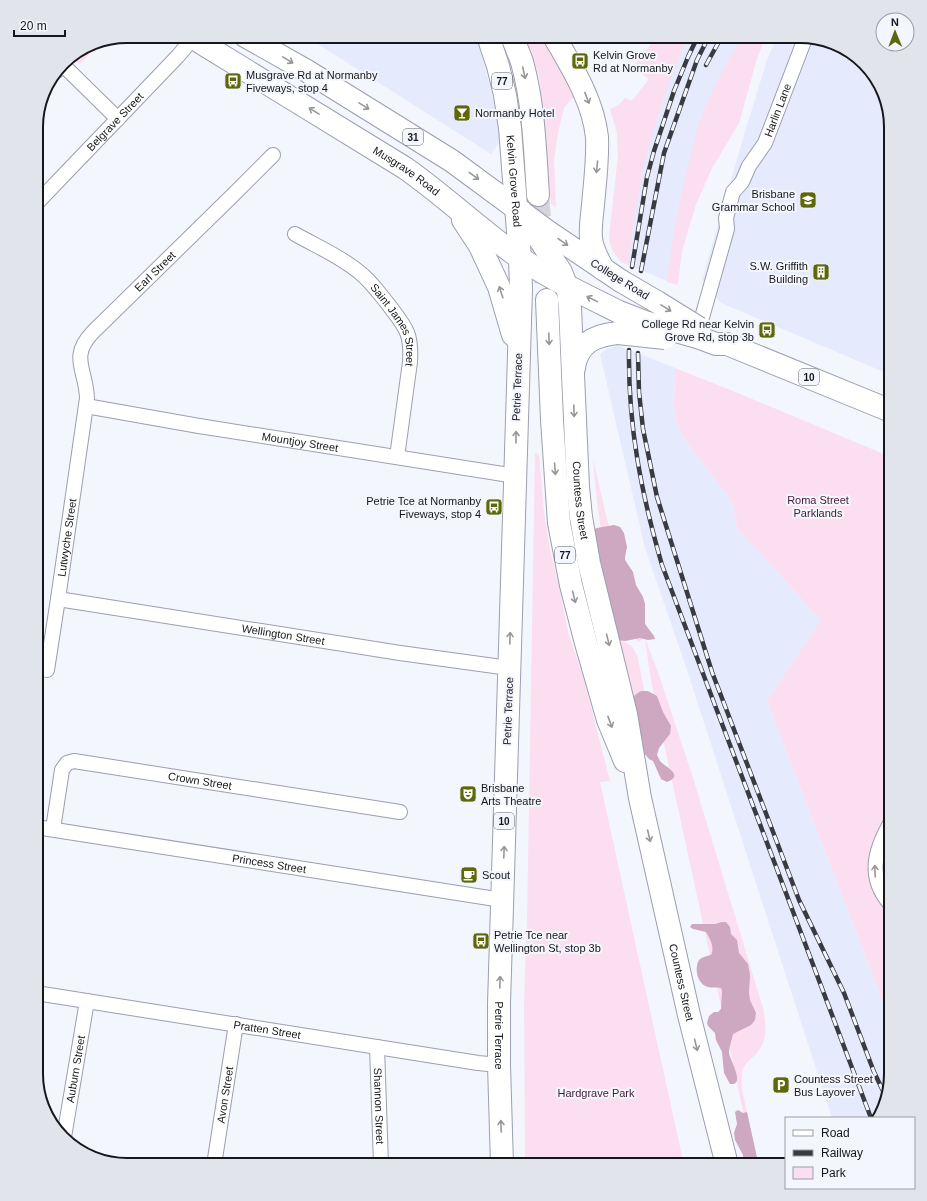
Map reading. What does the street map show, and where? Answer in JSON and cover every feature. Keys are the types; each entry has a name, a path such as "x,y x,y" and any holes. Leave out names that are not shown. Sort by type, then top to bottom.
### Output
{"main road":[{"name":"Musgrave Road","path":"202,43 383,154 424,182 520,258 566,285 619,322"},
{"name":"31","path":"257,43 307,71 435,150 518,209"},
{"name":"Kelvin Grove Road","path":"490,43 505,95 510,128 518,209 520,258"},
{"name":"Kelvin Grove Road","path":"515,43 522,62 528,94 534,135 538,195"},
{"path":"558,43 582,86 595,128 598,160 591,224 591,239 594,254 612,275"},
{"path":"456,208 480,246 500,287 518,357"},
{"name":"College Road","path":"518,209 560,240 612,275 657,302 708,339 884,407"},
{"name":"Countess Street","path":"518,209 561,272 566,285 570,308 577,472 589,563 626,714 640,798 689,1015 724,1158"},
{"name":"Petrie Terrace","path":"502,1158 499,1004 520,304 520,258"},
{"name":"Countess Street","path":"547,300 552,420 559,523 573,592 608,720 640,798"},
{"path":"573,372 575,359 581,349 590,340 601,335 619,322 708,339"}],"street":[{"name":"Belgrave Street","path":"43,197 184,50 188,43"},
{"name":"Harlin Lane","path":"708,339 727,229 735,220 742,195 742,182 749,166 765,143 770,132 782,96 803,43"},
{"path":"64,72 118,119"},
{"name":"Earl Street","path":"86,406 86,390 80,353 87,339 233,196 273,154"},
{"name":"Saint James Street","path":"295,234 346,262 360,272 369,280 397,316 408,333 410,340 410,355 397,458"},
{"name":"Mountjoy Street","path":"86,406 397,458 515,476"},
{"name":"Lutwyche Street","path":"43,661 58,600 86,406"},
{"name":"Wellington Street","path":"58,600 386,651 509,668"},
{"name":"Crown Street","path":"53,829 62,770 67,764 74,760 400,812"},
{"name":"Princess Street","path":"43,827 502,900"},
{"path":"884,835 877,854 875,870 878,885 884,896"},
{"name":"Pratten Street","path":"43,994 478,1063 499,1065"},
{"name":"Auburn Street","path":"65,1130 87,1001"},
{"name":"Avon Street","path":"215,1158 236,1024"},
{"name":"Shannon Street","path":"377,1047 381,1158"}],"shaded area":[{"name":"Normanby Hotel","path":"316,43 479,43 503,137 491,154"},
{"path":"652,43 763,43 757,58 739,123 712,168 696,204 682,251 677,285 621,262 613,251 609,238 618,157 617,132 610,109 619,105 625,98 632,101 649,79 633,67"},
{"name":"Brisbane Grammar School","path":"774,43 805,43 832,49 851,60 863,72 870,80 880,100 884,127 884,372 721,303 702,280 767,60"},
{"path":"617,345 675,368 674,407 677,425 686,441 732,502 737,528 821,620 767,701 884,1004 883,1085 880,1101 872,1117 832,1117 687,670 645,548 600,354"},
{"path":"614,525 620,527 624,533 627,547 625,560 633,572 636,585 643,597 645,604 645,624 655,639 648,640 640,638 625,641 616,640 590,531 597,528"},
{"path":"641,691 648,691 657,696 663,712 671,726 670,734 659,748 657,755 660,761 674,774 674,777 667,782 661,779 653,761 643,752 632,700 635,695"},
{"path":"726,922 730,927 731,934 737,940 739,953 748,964 750,975 750,1000 756,1013 755,1020 751,1025 733,1034 729,1053 737,1077 735,1084 730,1084 724,1073 722,1052 716,1040 715,1033 707,1023 709,1016 721,1009 721,988 709,987 701,983 697,971 699,960 703,957 711,955 712,943 706,932 690,927 692,924 715,924"},
{"path":"738,1110 743,1113 747,1112 757,1158 743,1158 743,1155 735,1140 734,1133 737,1124 735,1112"}],"green space":[{"path":"527,43 549,43 575,95 564,108 558,133 554,159 556,207 551,204 539,76"},
{"path":"652,43 685,43 659,111 646,157 628,265 615,254 611,247 609,238 618,157 617,132 610,109 619,105 625,98 632,101 649,79 633,67"},
{"path":"739,43 763,43 757,58 739,123 712,168 696,204 682,251 677,285 667,282 673,236 685,177 698,126 707,103"},
{"path":"94,50 80,64 75,61"},
{"name":"Roma Street Parklands","path":"675,368 884,454 884,1004 767,701 821,620 737,528 732,502 686,441 677,425 674,407"},
{"name":"Hardgrave Park","path":"535,453 539,454 544,512 550,550 569,636 583,676 610,781 600,782 682,1158 525,1158 524,1001 527,919"},
{"path":"593,459 607,519 636,614 659,675 694,781 763,1008 765,1019 765,1036 758,1052 744,1067 742,1078 742,1091 756,1158 753,1158 656,707 645,638 638,642 635,638 606,565 597,502"},
{"path":"616,640 630,645 635,650 638,658 656,753 634,698 628,673"}],"tunnel":[{"path":"538,195 547,300"}],"railway":[{"path":"632,267 647,177 654,151 674,91 695,43"},
{"path":"641,271 664,153 697,60 706,43"},
{"path":"706,65 718,43"},
{"path":"629,350 629,378 633,432 637,459 648,511 662,565 871,1117"},
{"path":"638,353 639,392 643,429 657,497 712,672 799,900 844,993 874,1072 882,1089"}],"place":[{"name":"Kelvin Grove Rd at Normanby","path":"580,61"},
{"name":"Musgrave Rd at Normanby Fiveways, stop 4","path":"233,81"},
{"name":"Normanby Hotel","path":"462,113"},
{"name":"Brisbane Grammar School","path":"808,200"},
{"name":"S.W. Griffith Building","path":"821,272"},
{"name":"College Rd near Kelvin Grove Rd, stop 3b","path":"767,330"},
{"name":"Petrie Tce at Normanby Fiveways, stop 4","path":"494,507"},
{"name":"Brisbane Arts Theatre","path":"468,794"},
{"name":"Scout","path":"469,875"},
{"name":"Petrie Tce near Wellington St, stop 3b","path":"481,941"},
{"name":"Countess Street Bus Layover","path":"781,1085"}]}
